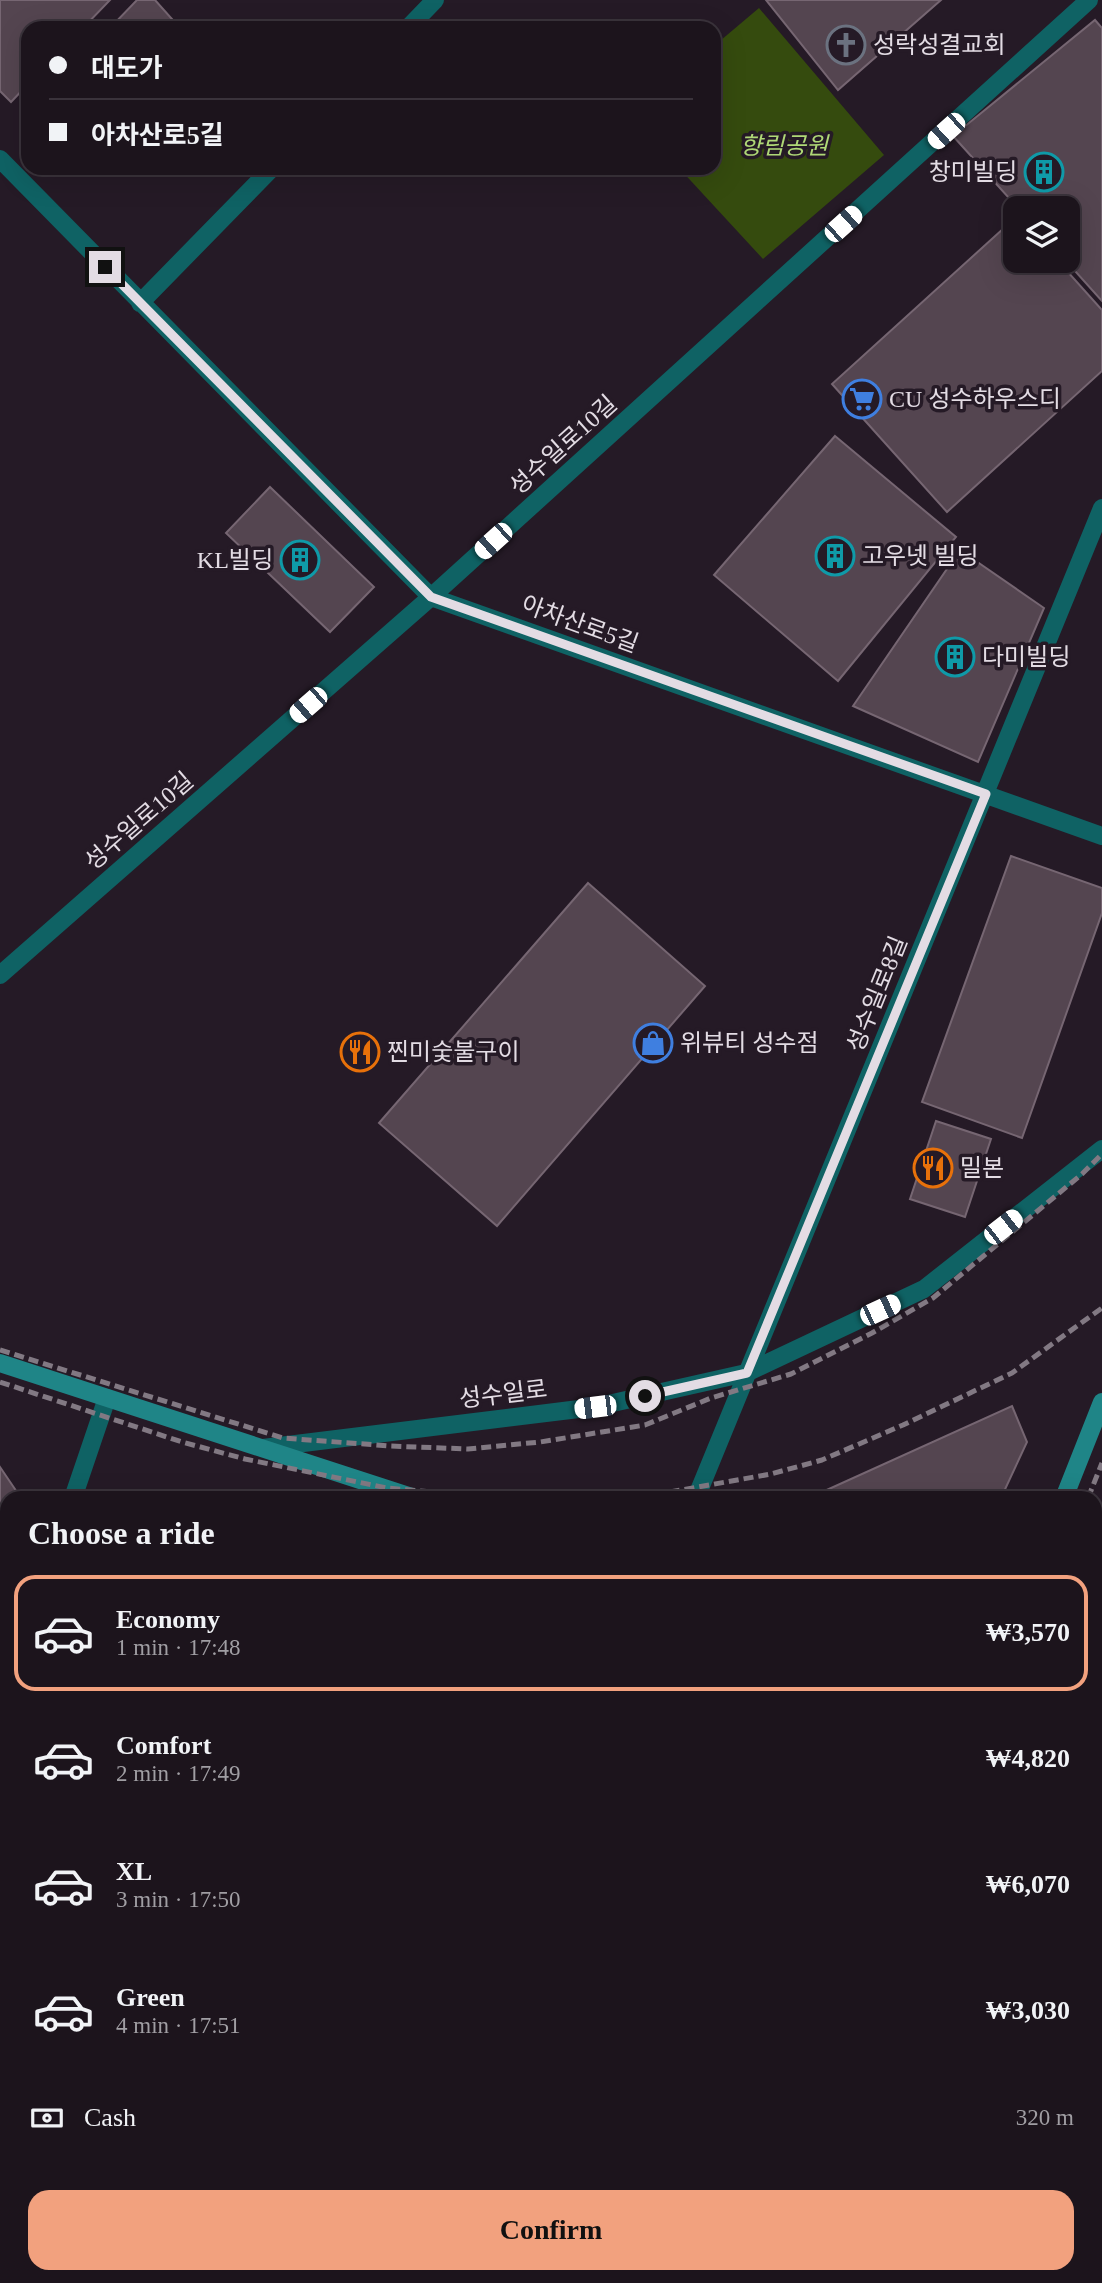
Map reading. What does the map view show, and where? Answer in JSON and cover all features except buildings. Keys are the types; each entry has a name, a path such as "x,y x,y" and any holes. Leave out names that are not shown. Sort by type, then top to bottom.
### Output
{"street":[{"path":"415,21 435,0"},
{"name":"성수일로10길","path":"0,975 431,597 1089,0"},
{"name":"아차산로5길","path":"0,159 431,597 1102,836"},
{"path":"140,303 265,175"},
{"name":"성수일로8길","path":"699,1491 1102,508"},
{"name":"성수일로","path":"263,1448 595,1407 747,1373 924,1289 1102,1149"},
{"name":"성수일로","path":"0,1363 394,1491"},
{"path":"75,1491 107,1398"},
{"path":"1067,1491 1102,1402"}],"green space":[{"name":"향림공원","path":"759,8 884,155 763,259 685,175 721,175 721,40"}],"railway":[{"path":"0,1350 283,1438 468,1449 540,1442 645,1425 711,1398 791,1374 933,1298 1082,1174 1102,1154"},
{"path":"675,1491 771,1474 822,1460 1012,1373 1102,1308"},
{"path":"0,1382 182,1442 245,1459 387,1488 421,1491"},
{"path":"1091,1491 1102,1463"}],"place":[{"name":"성락성결교회","path":"846,45"},
{"name":"창미빌딩","path":"1044,172"},
{"name":"CU 성수하우스디","path":"862,399"},
{"name":"고우넷 빌딩","path":"835,556"},
{"name":"KL빌딩","path":"300,560"},
{"name":"다미빌딩","path":"955,657"},
{"name":"위뷰티 성수점","path":"653,1043"},
{"name":"찐미숯불구이","path":"360,1052"},
{"name":"밀본","path":"933,1168"}],"route":[{"path":"105,267 431,597 986,794 747,1373 645,1396"}]}
